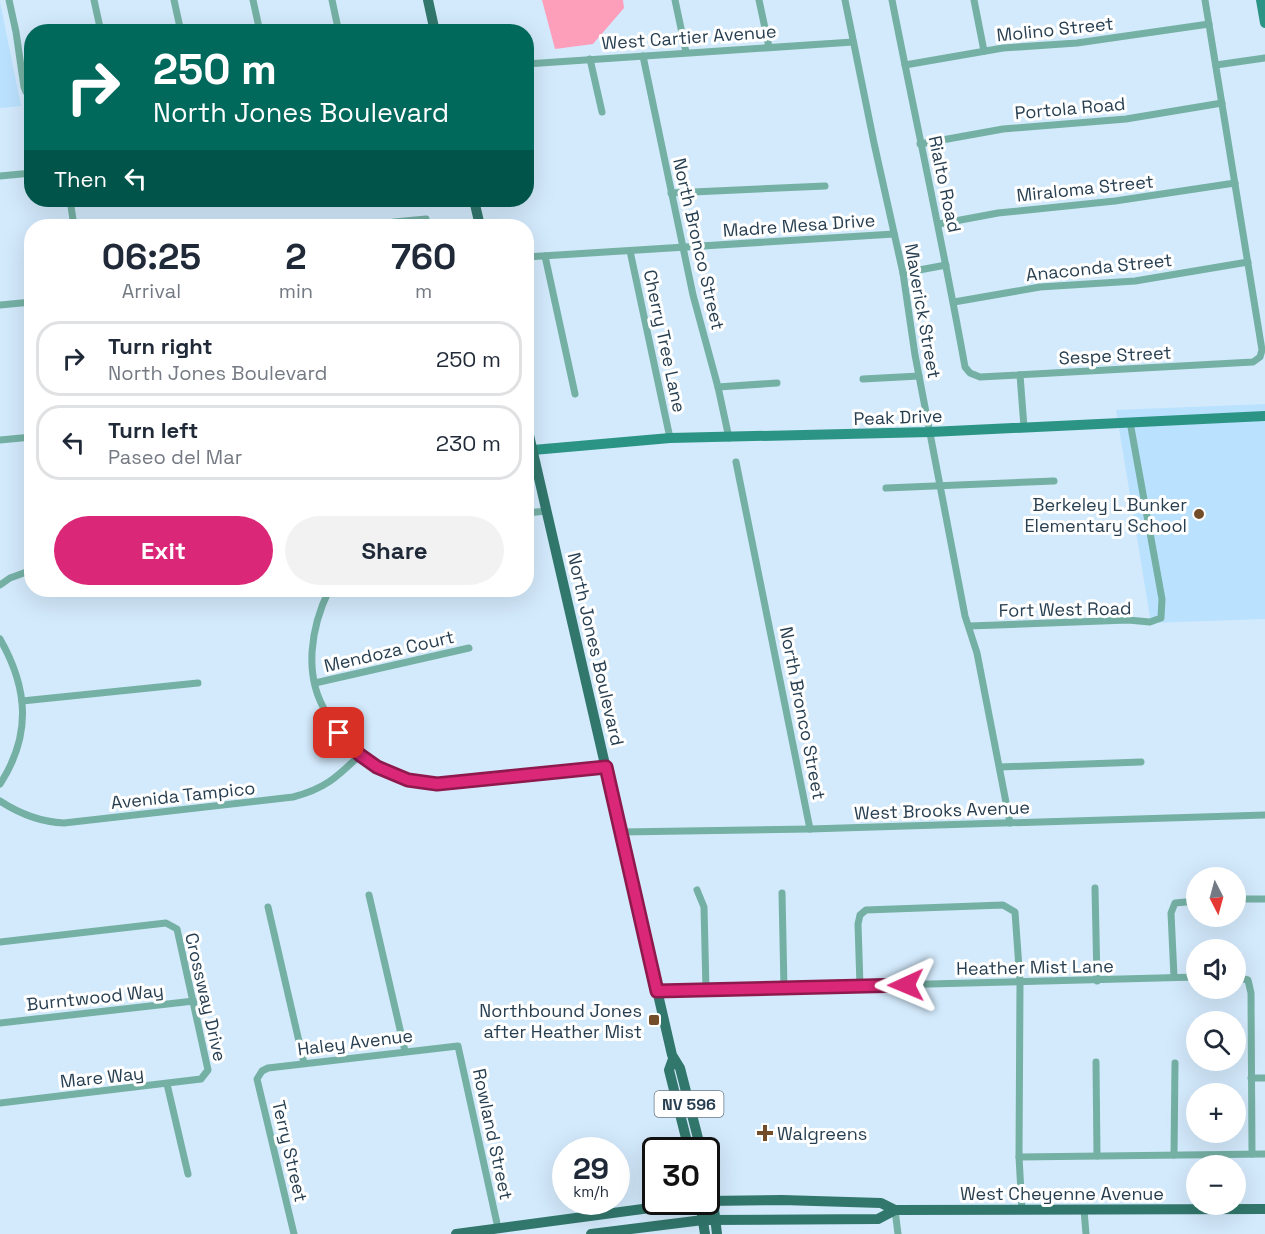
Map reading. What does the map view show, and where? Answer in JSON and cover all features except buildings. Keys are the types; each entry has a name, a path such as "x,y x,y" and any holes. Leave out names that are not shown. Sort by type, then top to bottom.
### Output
{"main road":[{"path":"428,0 433,24"},
{"name":"North Jones Boulevard","path":"534,454 673,1059 680,1068 698,1137"},
{"name":"North Jones Boulevard","path":"673,1059 669,1070 686,1137"},
{"name":"West Cheyenne Avenue","path":"720,1200 881,1203 896,1210 1265,1209"},
{"path":"456,1234 642,1209"},
{"name":"West Cheyenne Avenue","path":"591,1234 703,1220 878,1219 896,1210"},
{"path":"702,1215 705,1234"},
{"path":"714,1215 717,1234"}],"street":[{"path":"9,0 24,70"},
{"path":"94,0 100,24"},
{"path":"174,0 179,24"},
{"path":"253,0 258,24"},
{"path":"332,0 337,24"},
{"path":"675,0 686,52"},
{"path":"759,0 769,47"},
{"name":"Maverick Street","path":"845,0 903,273 919,376 965,616 977,653 1010,823"},
{"name":"Rialto Road","path":"892,0 939,224 965,367 970,373"},
{"path":"974,0 984,51"},
{"path":"1205,0 1248,262"},
{"path":"1261,0 1265,23"},
{"name":"Molino Street","path":"905,65 984,51 1122,38 1209,24"},
{"name":"West Cartier Avenue","path":"534,62 854,42"},
{"name":"North Bronco Street","path":"643,56 693,295 729,438"},
{"path":"1216,65 1265,58"},
{"path":"590,59 602,112"},
{"name":"Portola Road","path":"921,144 1004,129 1126,119 1222,103"},
{"path":"0,176 24,174"},
{"name":"Miraloma Street","path":"939,224 998,213 1166,195 1235,183"},
{"path":"671,193 825,186"},
{"name":"Madre Mesa Drive","path":"534,257 894,234"},
{"name":"Cherry Tree Lane","path":"630,251 670,438"},
{"path":"545,256 575,394"},
{"name":"Anaconda Street","path":"954,302 1040,287 1134,281 1248,262"},
{"name":"Sespe Street","path":"970,373 980,377 1253,362 1260,357 1262,350 1248,262"},
{"path":"903,273 946,265"},
{"path":"0,305 24,303"},
{"path":"1020,375 1024,427"},
{"path":"863,379 919,376"},
{"path":"718,387 777,383"},
{"name":"Peak Drive","path":"534,450 670,438 930,432 1265,416"},
{"name":"Fort West Road","path":"969,626 1150,622 1161,618 1162,600 1130,422"},
{"path":"0,440 24,438"},
{"name":"North Bronco Street","path":"736,462 810,829"},
{"path":"886,488 1054,481"},
{"path":"534,512 547,511"},
{"path":"0,585 24,573"},
{"path":"326,597 312,636 312,666 315,683 322,705 339,733 360,755 377,767 408,780 437,784 606,767"},
{"path":"0,639 15,671 22,701 23,723 18,750 0,784"},
{"name":"Mendoza Court","path":"315,683 469,648"},
{"path":"22,701 198,683"},
{"name":"Avenida Tampico","path":"0,801 18,813 48,822 64,823 293,798 309,794 334,780 360,755"},
{"path":"1000,767 1141,762"},
{"name":"West Brooks Avenue","path":"621,832 810,829 1265,815"},
{"path":"1095,888 1097,981"},
{"path":"697,890 704,907 706,990"},
{"path":"782,893 784,988"},
{"path":"369,895 405,1051"},
{"path":"1246,899 1265,899"},
{"path":"1174,977 1171,913 1175,903 1186,902"},
{"path":"860,986 858,924 860,915 872,908 1003,905 1012,909 1017,917 1020,982 1019,1157 1022,1210"},
{"path":"268,907 304,1063"},
{"name":"Crossway Drive","path":"0,942 166,923 172,925 177,929 208,1062 205,1076"},
{"name":"Heather Mist Lane","path":"657,991 1186,977"},
{"path":"1246,980 1251,993 1252,1154"},
{"name":"Burntwood Way","path":"0,1023 194,1001"},
{"name":"Haley Avenue","path":"258,1075 268,1068 405,1051 458,1047"},
{"name":"Rowland Street","path":"458,1047 498,1228"},
{"path":"1096,1062 1097,1156"},
{"path":"1174,1155 1175,1063"},
{"name":"Terry Street","path":"258,1075 257,1079 294,1234"},
{"name":"Mare Way","path":"0,1103 167,1084 201,1079 205,1076"},
{"path":"1251,1078 1265,1078"},
{"path":"167,1084 188,1174"},
{"path":"1019,1157 1265,1154"},
{"path":"896,1210 898,1234"},
{"path":"1084,1210 1086,1234"}],"shaded area":[{"path":"542,0 623,0 624,8 593,44 555,49"},
{"path":"0,2 21,106 0,108"},
{"name":"Berkeley L Bunker Elementary School","path":"1265,404 1265,619 1151,623 1116,410"}],"place":[{"name":"Berkeley L Bunker Elementary School","path":"1199,514"},
{"name":"Northbound Jones after Heather Mist","path":"654,1020"},
{"name":"Walgreens","path":"765,1133"}],"route":[{"path":"339,733 360,755 377,767 408,780 437,784 606,767 657,991 906,985"}]}
